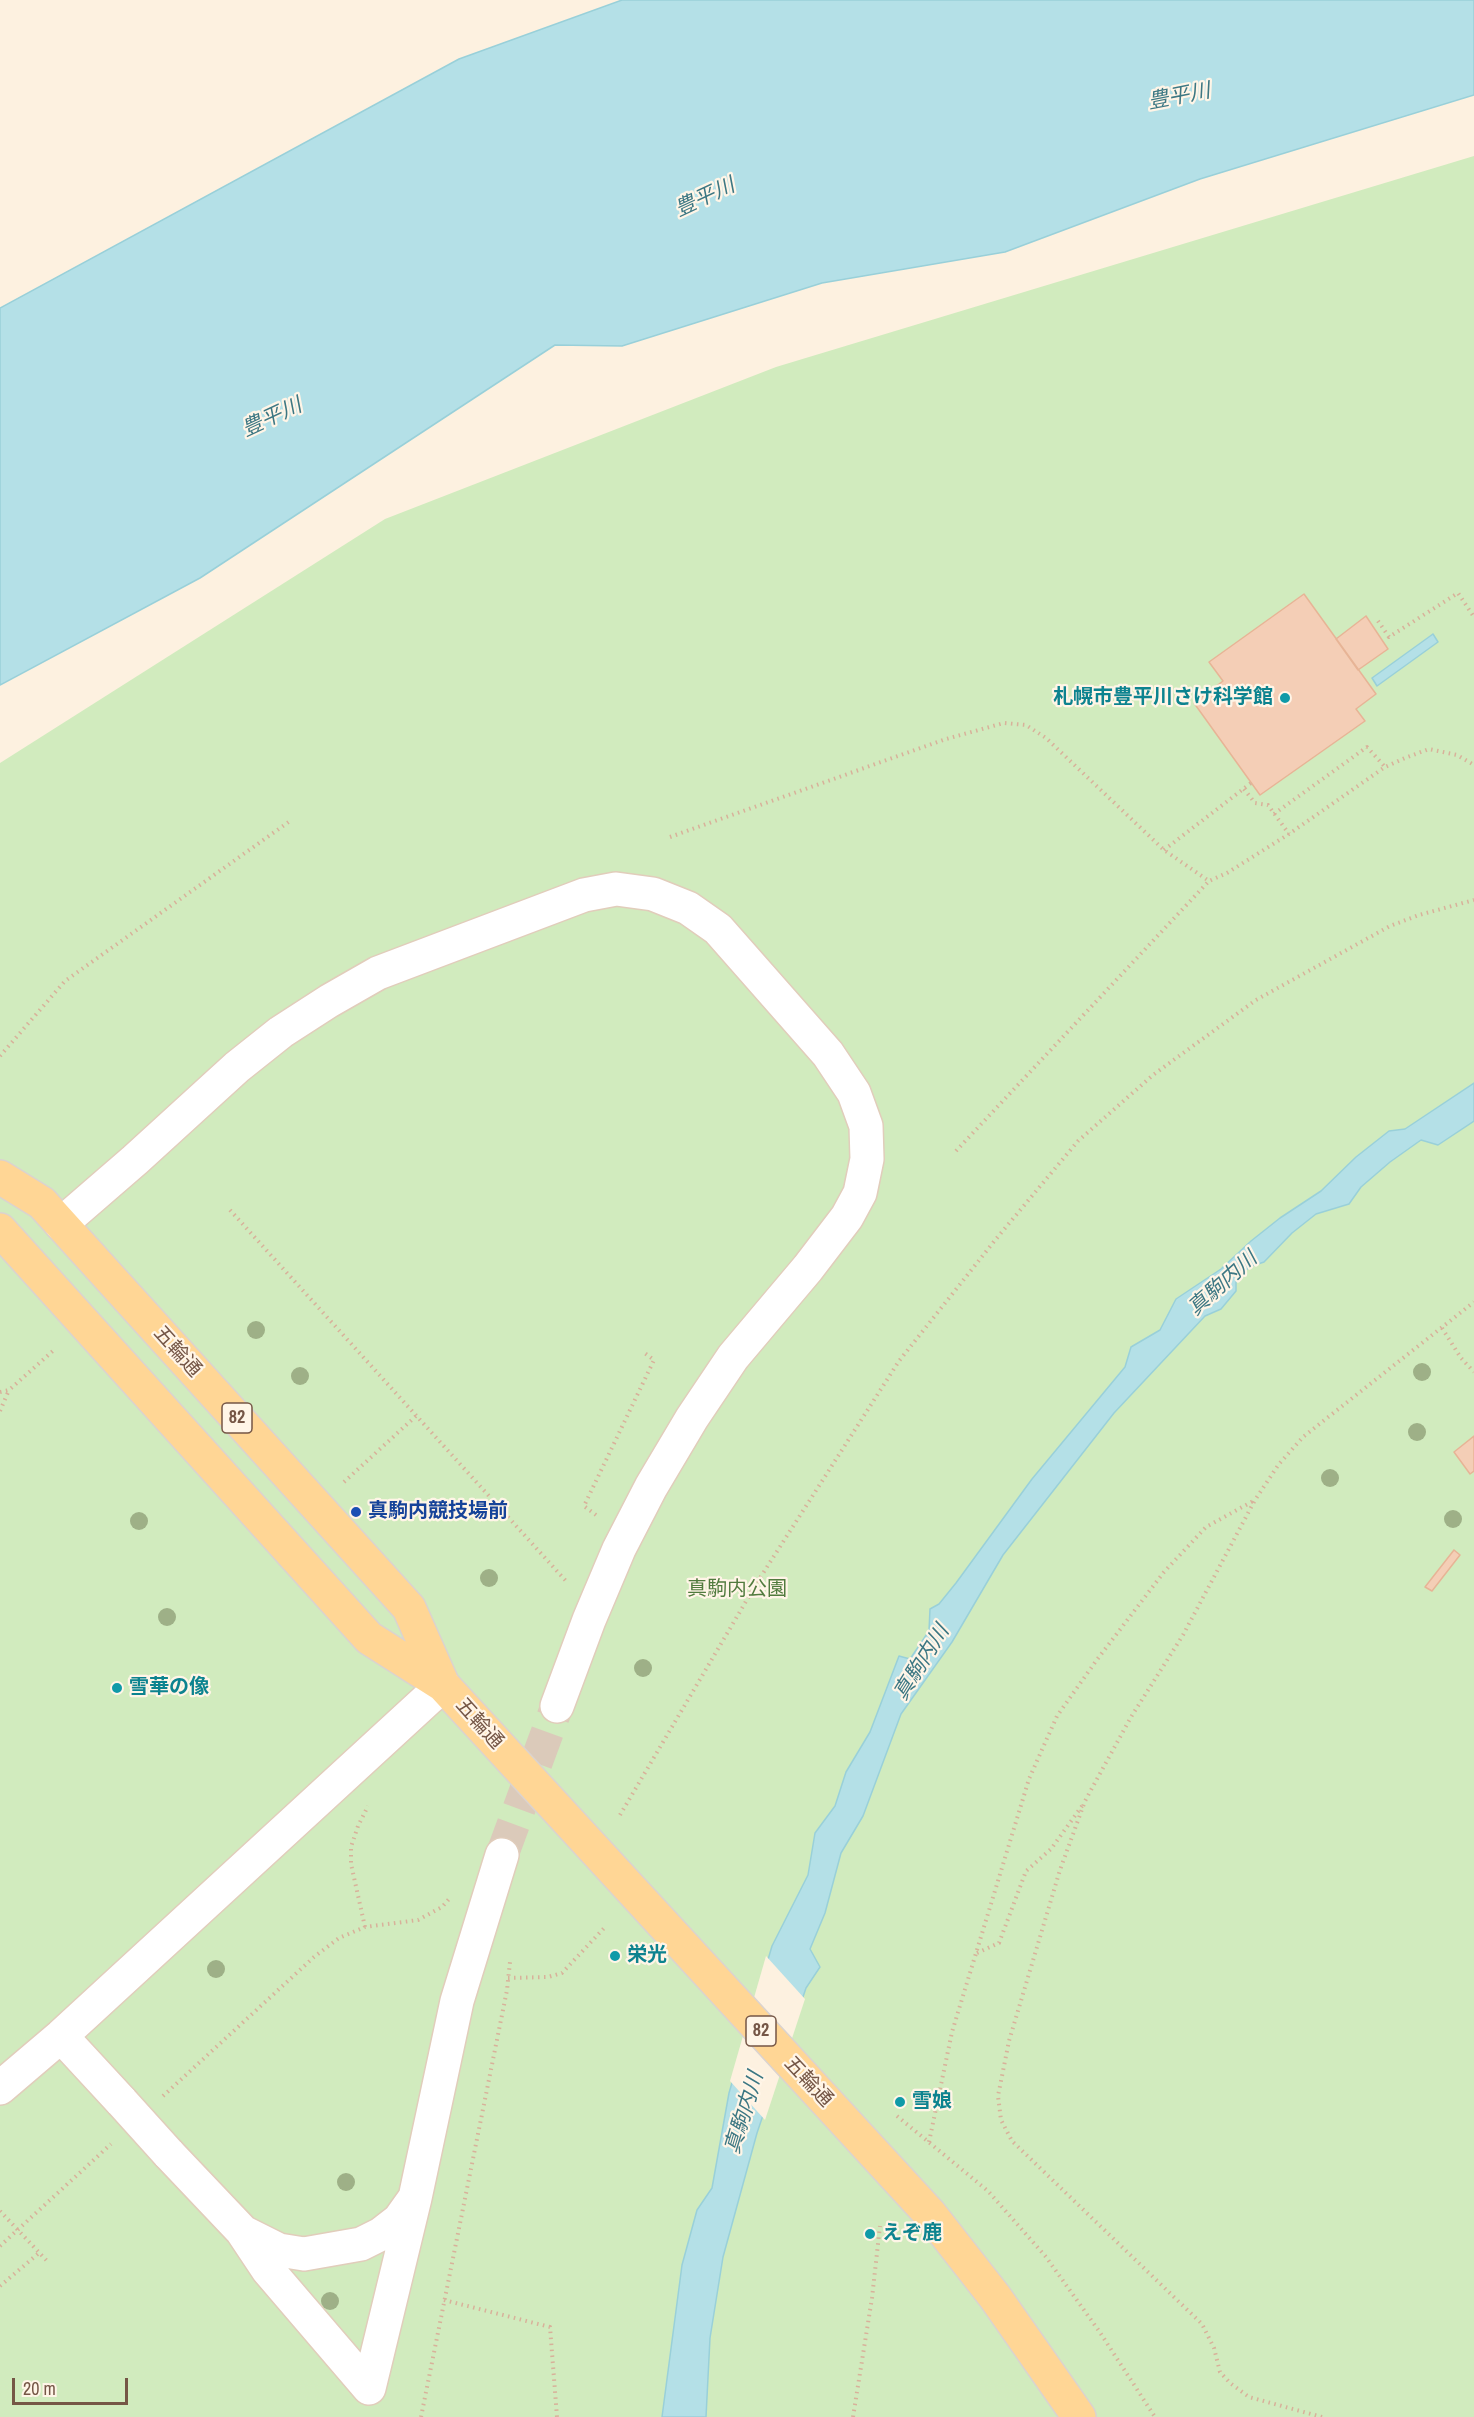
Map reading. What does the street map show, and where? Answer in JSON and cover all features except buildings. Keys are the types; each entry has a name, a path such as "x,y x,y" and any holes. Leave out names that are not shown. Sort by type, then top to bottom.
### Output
{"main road":[{"name":"五輪通","path":"0,1177 42,1203 409,1608 443,1685"},
{"name":"五輪通","path":"0,1230 369,1638 443,1685 930,2214 995,2297 1079,2417"}],"lane":[{"path":"61,1224 237,1067 300,1020 378,973 584,895 616,889 653,894 688,908 718,929 828,1054 854,1093 866,1126 867,1159 860,1193 848,1218 733,1357 692,1418 657,1477 615,1559 588,1620 557,1706"},
{"path":"0,2088 61,2036 443,1685"},
{"path":"61,2036 242,2231 268,2270 369,2388 416,2198 458,2001 502,1855"},
{"path":"242,2231 279,2250 304,2254 361,2244 381,2234 399,2220 416,2198"}],"path":[{"path":"1378,621 1389,637 1458,593 1474,617"},
{"path":"670,837 946,739 1004,723 1026,725 1046,738 1164,850 1209,881"},
{"path":"1274,814 1367,747 1385,767"},
{"path":"956,1151 1209,881 1227,873 1289,834 1385,767 1429,749 1457,755 1474,765"},
{"path":"1164,850 1251,783"},
{"path":"1244,789 1255,803 1268,805 1289,834"},
{"path":"0,1056 65,981 290,821"},
{"path":"620,1815 758,1581 899,1361 1078,1141 1153,1075 1256,1000 1390,926 1419,915 1474,900"},
{"path":"230,1210 567,1582"},
{"path":"976,1954 999,1943 1026,1871 1051,1849 1085,1800 1131,1717 1183,1635 1255,1500 1279,1464 1303,1437 1474,1302"},
{"path":"1442,1328 1461,1358 1474,1372"},
{"path":"0,1412 9,1390 54,1350"},
{"path":"599,1517 584,1506 654,1360 642,1351"},
{"path":"0,1392 9,1390"},
{"path":"343,1483 416,1416"},
{"path":"929,2142 952,2032 1029,1779 1057,1716 1158,1581 1192,1542 1206,1527 1255,1500"},
{"path":"1085,1800 1060,1870 1009,2041 998,2096 1002,2120 1012,2141 1202,2324 1214,2348 1220,2372 1230,2383 1249,2397 1322,2417"},
{"path":"365,1927 351,1864 351,1847 367,1808"},
{"path":"157,2102 314,1957 339,1938 365,1927 418,1920 442,1907 455,1892"},
{"path":"508,1978 548,1977 562,1973 606,1926"},
{"path":"421,2417 511,1954"},
{"path":"897,2116 988,2191 1046,2256 1099,2331 1155,2417"},
{"path":"0,2246 114,2142"},
{"path":"0,2211 49,2264"},
{"path":"853,2417 872,2298 880,2226"},
{"path":"0,2286 39,2253"},
{"path":"444,2300 550,2327 558,2417"}],"green space":[{"name":"真駒内公園","path":"1474,156 1474,2417 0,2417 0,763 385,519 776,367"}],"water":[{"name":"豊平川","path":"622,0 1474,0 1474,95 1200,179 1005,252 822,283 622,346 555,345 200,578 0,685 0,308 459,59"},
{"path":"1433,634 1438,642 1377,686 1372,678"},
{"name":"真駒内川","path":"1474,1083 1474,1121 1438,1145 1421,1140 1361,1187 1349,1204 1316,1214 1292,1233 1264,1262 1249,1267 1236,1281 1236,1291 1221,1309 1205,1316 1114,1413 1003,1555 952,1642 901,1714 863,1816 841,1853 825,1913 810,1949 820,1967 806,1988 757,2133 723,2257 710,2338 706,2417 662,2417 682,2265 697,2210 712,2188 729,2093 772,1946 808,1875 815,1833 835,1806 846,1772 870,1732 899,1656 910,1659 929,1631 930,1609 939,1604 956,1583 1032,1479 1125,1367 1131,1347 1160,1330 1176,1299 1221,1269 1280,1218 1321,1191 1356,1157 1389,1131 1405,1129"}],"pier":[{"path":"766,1956 805,1999 765,2120 730,2081"}],"tunnel":[{"path":"502,1855 557,1706"}],"place":[{"name":"札幌市豊平川さけ科学館","path":"1285,698"},
{"name":"真駒内競技場前","path":"356,1512"},
{"name":"雪華の像","path":"117,1688"},
{"name":"栄光","path":"615,1956"},
{"name":"雪娘","path":"900,2102"},
{"name":"えぞ鹿","path":"870,2234"}]}
